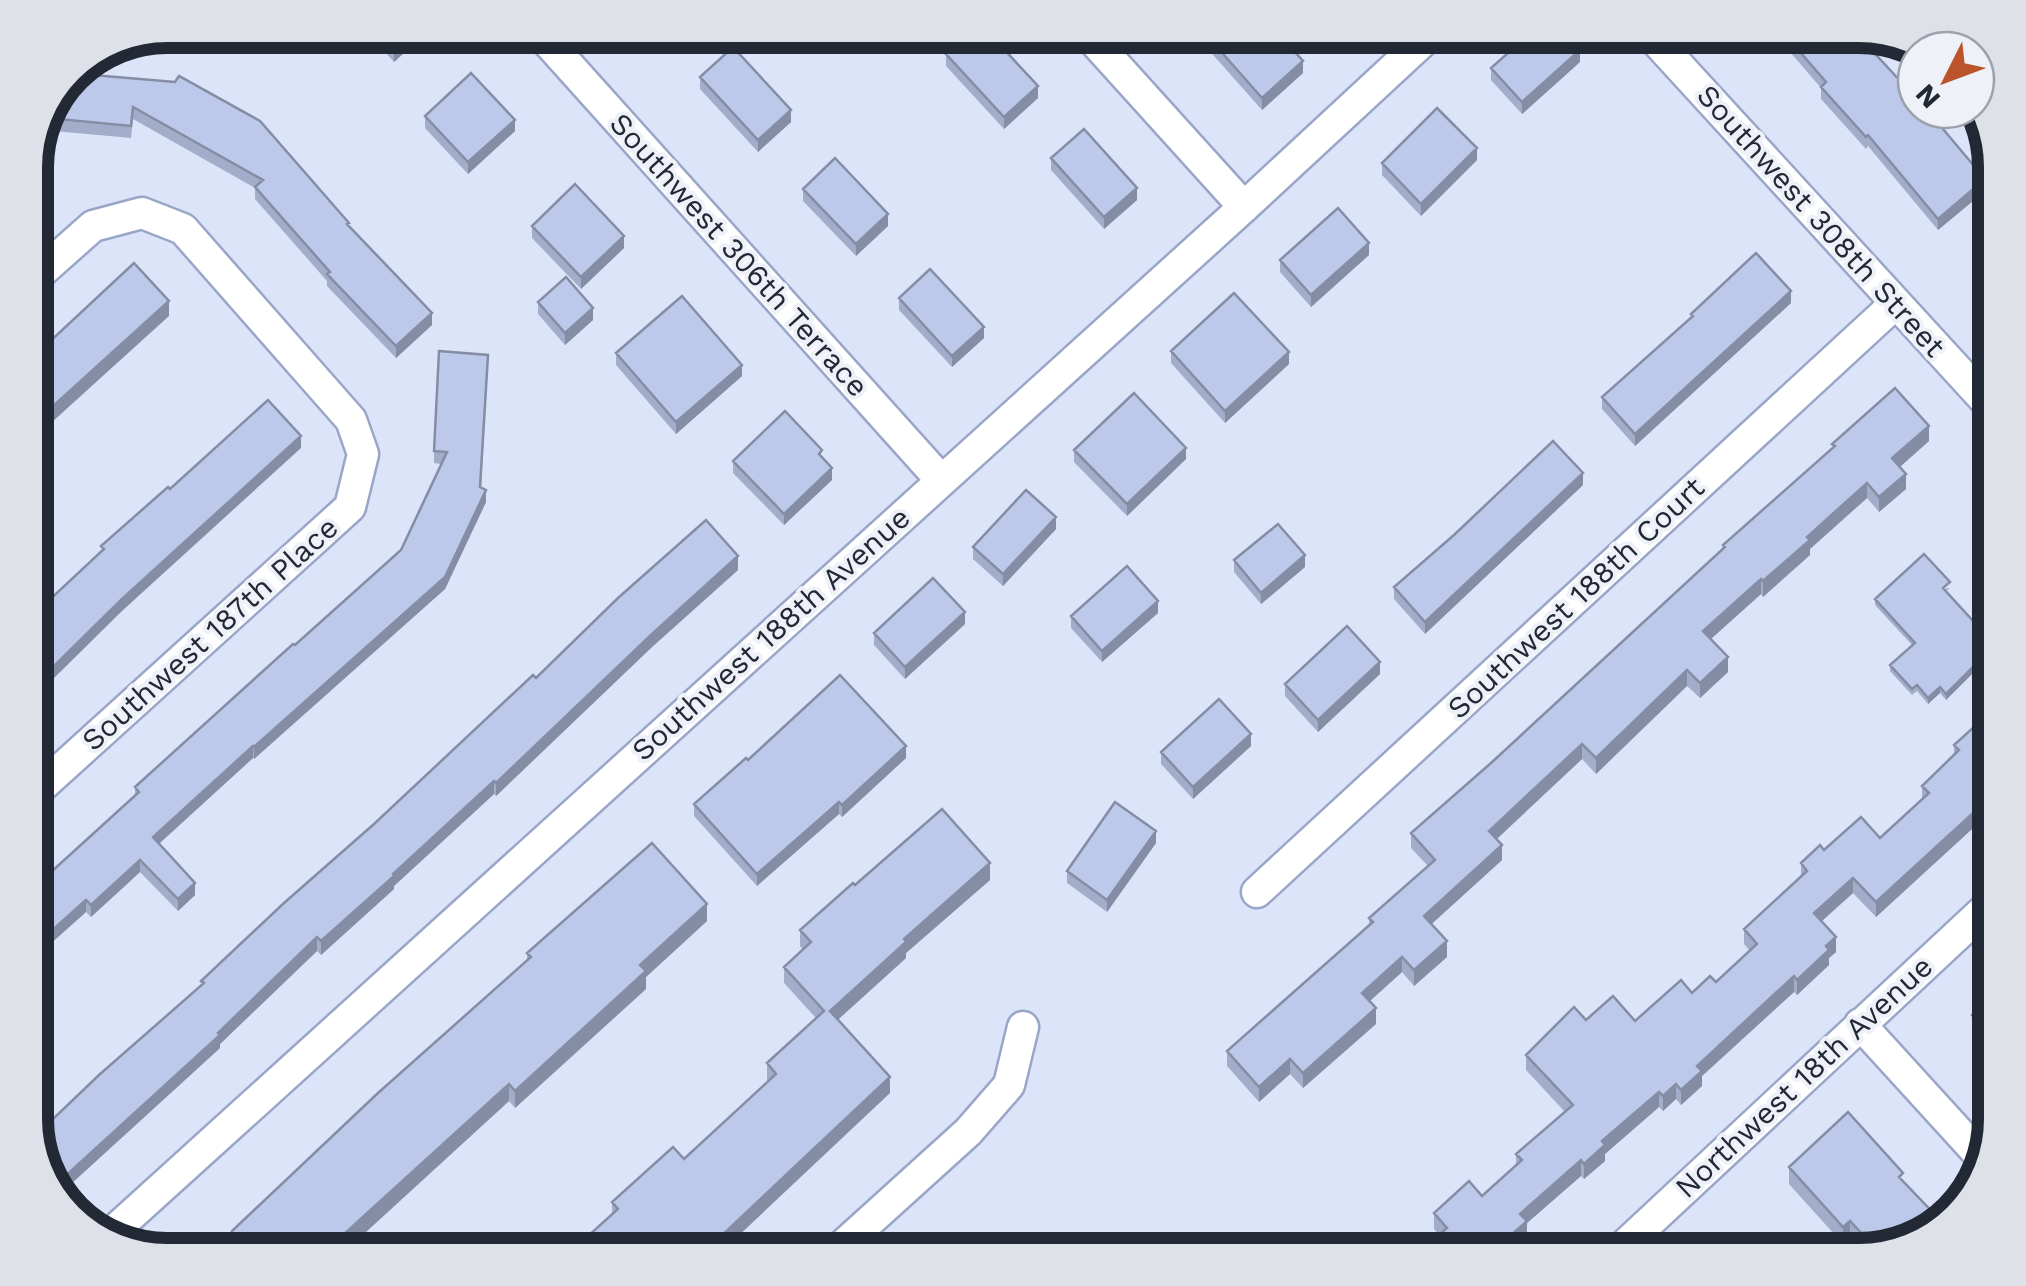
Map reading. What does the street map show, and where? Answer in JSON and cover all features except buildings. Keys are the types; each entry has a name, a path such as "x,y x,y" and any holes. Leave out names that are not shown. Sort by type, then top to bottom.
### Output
{"street":[{"name":"Southwest 306th Terrace","path":"553,48 941,480"},
{"path":"1100,48 1244,207"},
{"name":"Southwest 188th Avenue","path":"118,1227 1416,48"},
{"name":"Southwest 308th Street","path":"1662,48 1978,392"},
{"name":"Southwest 187th Place","path":"48,266 92,226 142,213 183,230 351,420 363,454 350,507 48,781"},
{"name":"Southwest 188th Court","path":"1257,892 1896,303"},
{"name":"Northwest 18th Avenue","path":"1632,1238 1978,916"},
{"path":"1860,1024 1974,1149"},
{"path":"851,1238 968,1132 1009,1085 1022,1027"}]}
